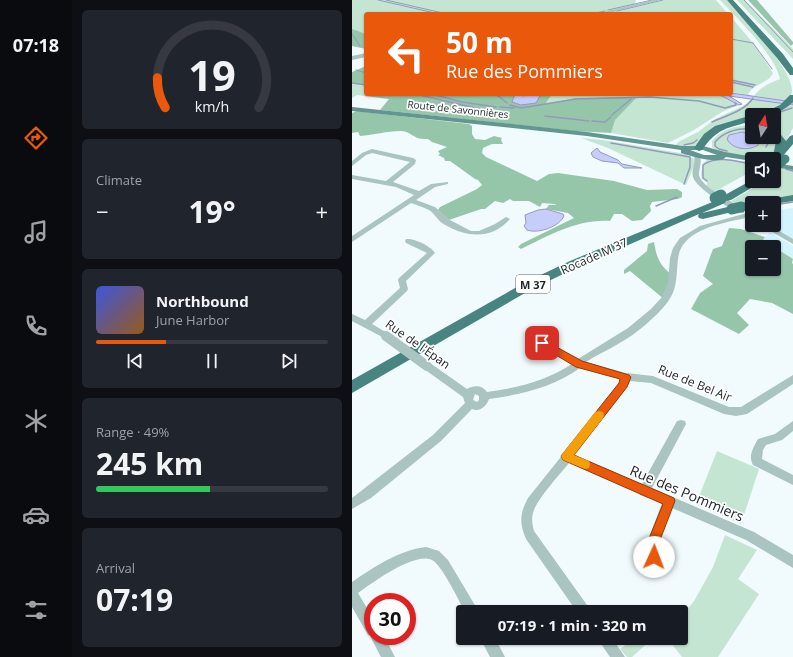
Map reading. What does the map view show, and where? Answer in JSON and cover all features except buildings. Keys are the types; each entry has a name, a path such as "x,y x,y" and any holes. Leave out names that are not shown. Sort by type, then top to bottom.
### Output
{"highway":[{"path":"730,0 793,65"},
{"path":"734,0 793,73"},
{"path":"780,108 786,105 793,98"},
{"path":"703,154 709,134 731,122 745,119"},
{"path":"703,154 712,137 723,129 736,125 745,125"},
{"path":"781,160 793,138"},
{"path":"781,140 781,152"},
{"path":"781,161 793,150"},
{"name":"Rocade M 37","path":"352,377 537,274 581,254 721,198 745,183"},
{"name":"Rocade M 37","path":"352,387 522,289 745,187"},
{"path":"781,200 793,198"},
{"path":"638,236 745,211"}],"main road":[{"name":"Route de Savonnières","path":"352,109 561,132 686,152 745,158"},
{"name":"Route de Savonnières","path":"703,154 745,161"},
{"path":"781,162 793,168"}],"street":[{"path":"607,12 659,0"},
{"path":"352,58 364,55"},
{"path":"352,164 364,154 372,151 413,160 413,163 388,183"},
{"path":"703,154 696,176 698,181 708,190 745,211"},
{"path":"352,177 398,185 419,194"},
{"path":"352,240 435,184 446,183"},
{"path":"410,200 432,209 445,221 470,233 486,231 498,226 506,219"},
{"path":"352,504 368,494 437,438 469,399 476,405 482,403 485,396 531,388 579,364 585,358 611,345 653,311 664,299 672,286 674,277 675,252 683,239 712,223 745,211"},
{"path":"776,232 793,242"},
{"path":"366,324 404,289 402,280 431,253 430,251 409,242"},
{"name":"Rue de l'Épan","path":"352,317 386,336 469,399"},
{"name":"Rue de Bel Air","path":"542,343 579,364 626,377 654,380 728,411 743,411 793,379"},
{"path":"581,605 530,536 525,522 528,509 532,502 566,456 624,384 626,377"},
{"path":"644,490 681,424"},
{"path":"793,425 778,437 762,442 756,454 760,464 793,480"},
{"name":"Rue des Pommiers","path":"566,456 750,536 793,562"},
{"path":"654,557 654,540 669,501"},
{"path":"352,590 398,562 414,555 430,554 435,555 442,563 468,605"},
{"path":"352,595 364,615"},
{"path":"382,645 388,657"},
{"path":"491,645 498,657"},
{"path":"609,645 618,657"}],"shaded area":[{"path":"793,208 793,241 780,232 781,210"},
{"path":"770,232 793,246 793,259 781,252 781,240 762,240"}],"green space":[{"path":"352,0 636,0 634,7 664,0 716,0 726,12 364,12 364,47 352,34"},
{"path":"720,0 727,0 776,57 790,81 792,93 791,96 785,101 754,96 759,90 780,79 777,69 764,48"},
{"path":"737,0 745,0 793,49 793,59"},
{"path":"748,0 757,0 793,42 791,46"},
{"path":"733,19 754,44 773,73 768,80 753,88 748,95 733,92"},
{"path":"352,29 364,33 364,49 352,46"},
{"path":"364,67 364,85 352,83 352,72"},
{"path":"352,83 364,85 364,96 357,95 352,98"},
{"path":"365,96 551,96 545,104 576,98 637,97 615,120 611,133 574,131 380,110 389,99"},
{"path":"423,96 722,96 739,105 722,112 694,130 668,143 611,133 612,128 539,127 482,121"},
{"path":"752,99 782,104 775,108 745,108 745,117 717,126 695,146 676,145 678,142 698,132 715,119 745,105"},
{"path":"788,105 793,106 793,128 785,143 781,139 781,108"},
{"path":"357,111 469,124 472,126 472,134 475,139 485,140 494,136 502,138 501,140 503,144 492,144 483,148 482,153 486,157 537,181 549,174 558,173 614,181 647,190 677,189 682,192 682,197 678,199 652,202 650,206 651,211 642,220 632,221 622,214 614,214 610,221 598,221 575,225 553,233 521,249 518,247 521,244 574,218 568,213 546,209 549,205 556,205 555,204 542,203 540,207 529,201 513,201 510,199 503,203 495,201 485,209 449,220 438,210 440,207 477,189 482,185 478,180 450,161 445,161 444,158 438,155 440,154 438,151 447,147 432,142 428,139 419,138 401,131 360,136 358,132 352,133 352,113"},
{"path":"745,126 745,133 733,133 746,149 755,147 756,144 776,144 775,152 745,152 745,157 729,155 712,147 712,141 722,132 734,127"},
{"path":"581,138 603,140 686,154 694,159 694,166 686,185 608,148"},
{"path":"715,158 745,162 745,175 714,192 707,186 707,182 702,179 701,174 703,163 707,160"},
{"path":"781,168 793,169 793,197 781,199 781,196 745,196 745,204 738,205 731,201 753,188 781,188"},
{"path":"729,228 741,229 745,230 745,232 750,232 765,237 763,240 745,240 745,276 781,276 781,251 793,259 793,314 772,303 750,299 737,313 749,325 739,334 691,309 700,293 713,284 703,276 713,249 722,246"},
{"path":"654,242 656,253 660,262 674,277 664,299 630,271 624,274 624,270 647,251 648,244"},
{"path":"717,451 759,469 741,524 696,504"},
{"path":"725,535 757,550 738,579 759,594 718,657 682,657 673,645 688,645 688,608 694,601 713,567"},
{"path":"625,645 645,645 632,657 627,657 620,649"}],"water":[{"path":"733,93 793,102 793,105 729,96 733,96"},
{"path":"514,96 540,96 536,103 521,105 512,102"},
{"path":"722,96 729,96 742,104 739,105"},
{"path":"745,133 745,144 759,144 747,149 733,146 727,139 729,135"},
{"path":"597,148 600,152 618,160 622,164 642,168 624,168 618,163 602,161 593,157 591,153"},
{"path":"546,209 563,214 564,216 558,223 548,229 537,231 527,230 524,226 526,223 525,215 538,210"}],"waterway":[{"path":"378,0 430,12"},
{"path":"386,0 438,12"},
{"path":"608,10 652,0"},
{"path":"617,11 663,0"},
{"path":"744,0 793,52"},
{"path":"600,12 605,11"},
{"path":"352,34 360,46"},
{"path":"733,39 753,43 772,69"},
{"path":"356,70 364,72"},
{"path":"733,80 755,85"},
{"path":"733,82 753,87"},
{"path":"352,83 364,85"},
{"path":"424,96 492,112"},
{"path":"439,96 462,102 496,107"},
{"path":"498,96 507,103"},
{"path":"510,105 521,108 576,99 650,97 699,101 725,108 736,105 735,103"},
{"path":"712,122 740,110 753,98"},
{"path":"612,115 631,99"},
{"path":"500,107 514,108"},
{"path":"781,112 792,108"},
{"path":"545,116 589,121"},
{"path":"592,121 605,122 611,117"},
{"path":"727,151 719,149 715,146 715,142 727,133 745,129"},
{"path":"684,145 693,143 697,140"},
{"path":"611,143 690,157 690,167 684,184"},
{"path":"707,181 703,178 703,165 708,162 720,159 745,163"},
{"path":"786,169 793,171"},
{"path":"656,206 677,197"},
{"path":"781,204 793,202"}],"slow traffic":[{"path":"585,464 566,456 599,415"}],"route":[{"path":"542,343 570,357 579,364 626,377 624,384 566,456 669,501 654,540 654,557"}]}
